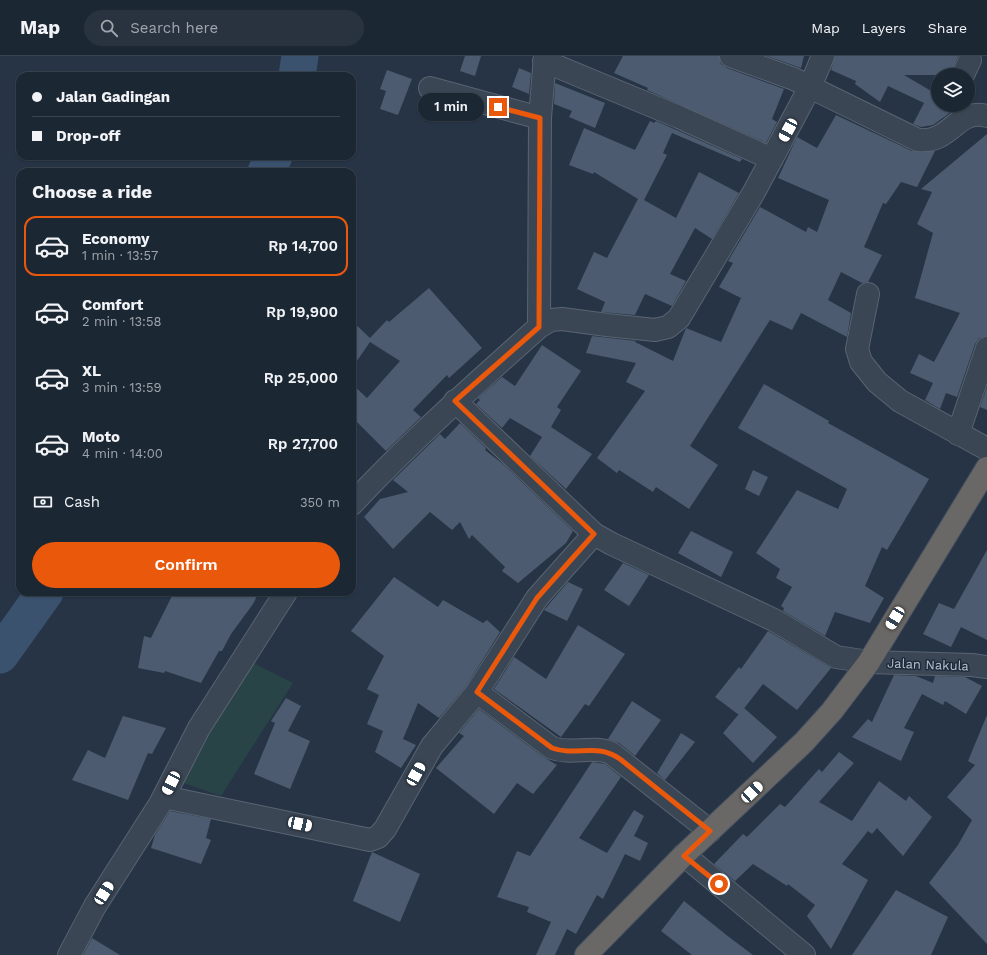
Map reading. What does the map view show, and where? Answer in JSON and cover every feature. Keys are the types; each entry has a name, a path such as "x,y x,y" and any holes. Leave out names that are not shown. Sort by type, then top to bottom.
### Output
{"highway":[{"path":"586,955 684,856 804,742 832,712 869,662 987,468"}],"street":[{"path":"731,56 794,79 918,140 928,141 939,138 971,112"},
{"path":"356,500 384,469 455,401 539,327 551,320 562,319 607,326 655,330 668,327 680,318 772,159 810,87 824,56"},
{"path":"539,327 540,118 544,58 772,159"},
{"path":"430,88 540,118"},
{"path":"868,294 857,349 861,362 876,382 900,401 987,449"},
{"path":"958,434 987,348"},
{"name":"Jalan Nakula","path":"455,401 594,534 774,620 836,657 869,662 972,665 987,667"},
{"path":"164,797 370,840 378,837 385,829 432,746 477,692 537,598 594,534"},
{"path":"69,955 96,906 164,797 199,728 283,596"},
{"path":"477,692 552,748 565,752 599,750 612,753 710,831"},
{"path":"684,856 804,955"}],"green space":[{"path":"241,657 293,683 221,796 169,778"}],"building":[{"path":"465,56 481,56 475,76 460,71"},
{"path":"623,56 719,56 721,64 727,68 784,89 772,119 777,122 766,143 647,90 648,88 614,73"},
{"path":"767,56 804,56 801,68"},
{"path":"835,56 958,56 954,68 931,68 931,75 904,75 931,91 931,112 951,112 933,125 921,127 913,124 924,103 888,86 880,102 855,84 856,81 831,70"},
{"path":"519,68 531,73 529,94 512,87"},
{"path":"387,70 412,79 398,115 380,109 386,91 380,89"},
{"path":"555,83 605,103 595,128 569,117 572,111 554,104"},
{"path":"836,115 912,151 935,151 917,187 901,182 886,204 883,203 864,247 882,255 868,282 862,283 841,272 828,300 851,313 847,337 801,313 792,330 770,320 690,446 718,465 689,509 656,487 653,492 619,470 617,473 597,458 645,391 626,382 636,363 586,353 592,336 636,341 635,342 673,361 686,328 721,342 741,298 719,287 733,263 728,261 760,207 806,232 808,227 817,232 829,200 778,178 797,137 817,148"},
{"path":"650,121 654,123 656,121 742,159 740,162 672,133 663,153 667,155 644,200 676,218 699,172 739,193 712,239 695,228 670,274 686,281 672,306 645,294 635,315 601,312 605,302 577,289 594,252 607,258 638,199 594,172 593,174 569,165 584,128 635,150"},
{"path":"987,134 987,336 979,338 975,344 957,397 946,393 940,409 925,400 933,383 910,373 919,354 934,362 960,313 915,298 933,233 917,224 932,192 921,189"},
{"path":"429,288 482,348 449,378 447,375 413,410 421,417 386,451 356,421 356,388 367,398 400,361 370,342 356,362 356,325 370,338 387,320 389,322"},
{"path":"542,345 581,371 557,407 561,410 551,427 592,454 566,489 530,456 542,437 510,418 502,428 476,404 480,400 478,398 502,377 515,386"},
{"path":"764,384 829,421 828,423 929,479 887,550 882,547 865,586 884,598 870,623 835,612 825,636 783,611 784,608 781,606 792,587 776,578 780,569 756,553 797,490 838,509 847,489 738,428"},
{"path":"987,387 987,410 980,407"},
{"path":"460,423 486,448 485,450 503,464 573,531 566,543 518,583 502,571 505,567 472,535 469,539 460,522 452,530 430,512 393,549 364,517 380,499 408,492 393,480 440,434 445,439"},
{"path":"753,470 768,477 759,496 745,489"},
{"path":"691,531 733,552 721,577 678,553"},
{"path":"987,550 987,640 961,627 951,647 923,634 939,603 954,609"},
{"path":"623,563 649,575 629,606 604,590"},
{"path":"394,577 438,607 443,600 483,623 487,620 500,632 467,685 439,718 418,703 403,739 416,745 401,768 375,752 383,731 367,724 379,695 367,689 384,656 351,631"},
{"path":"568,582 583,589 567,621 544,610"},
{"path":"172,596 257,596 253,604 231,634 222,651 219,651 201,683 165,671 164,673 138,668 144,636 151,638"},
{"path":"578,625 625,654 589,706 585,704 561,737 494,689 514,657 546,679"},
{"path":"768,631 831,668 797,710 763,684 739,715 715,697 739,667 741,669"},
{"path":"894,675 916,676 933,683 935,676 965,677 982,686 966,714 945,701 943,705 922,694 904,728 914,732 901,761 852,737 868,719 872,722"},
{"path":"286,698 301,706 288,731 310,741 290,789 254,774 275,723 271,721"},
{"path":"632,701 661,720 635,756 619,743 608,739"},
{"path":"744,708 777,737 753,763 723,733"},
{"path":"479,709 545,758 557,765 533,794 517,783 494,814 436,768 464,736 459,733"},
{"path":"987,715 987,944 929,883 958,845 972,820 947,797 975,765 968,761"},
{"path":"123,716 166,728 152,754 148,753 128,800 72,780 88,750 105,758"},
{"path":"681,733 695,742 665,780 657,773"},
{"path":"839,752 854,763 819,802 852,821 879,781 906,801 909,796 932,817 903,856 877,828 872,834 868,831 842,864 868,880 831,949 807,916 815,905 788,884 787,886 753,864 735,881 714,864 743,834 747,837 780,804 785,807 819,769 822,772"},
{"path":"592,762 605,764 621,777 579,838 607,853 634,810 644,816 634,836 648,843 640,861 625,854 603,899 597,895 576,934 567,929 555,955 536,955 551,922 527,912 529,907 497,897 517,851 530,856"},
{"path":"170,811 211,819 206,838 211,840 201,864 151,848 155,835"},
{"path":"372,852 420,874 400,922 353,901"},
{"path":"896,890 948,917 931,955 852,955"},
{"path":"684,901 753,955 692,955 661,931"},
{"path":"92,938 120,955 83,955"}],"waterway":[{"path":"298,72 300,56"},
{"path":"268,168 272,160"},
{"path":"0,655 42,596"}],"route":[{"path":"498,107 540,118 539,327 455,401 594,534 537,598 477,692 552,748 565,752 603,750 612,753 620,759 710,831 684,856 719,884"}]}
